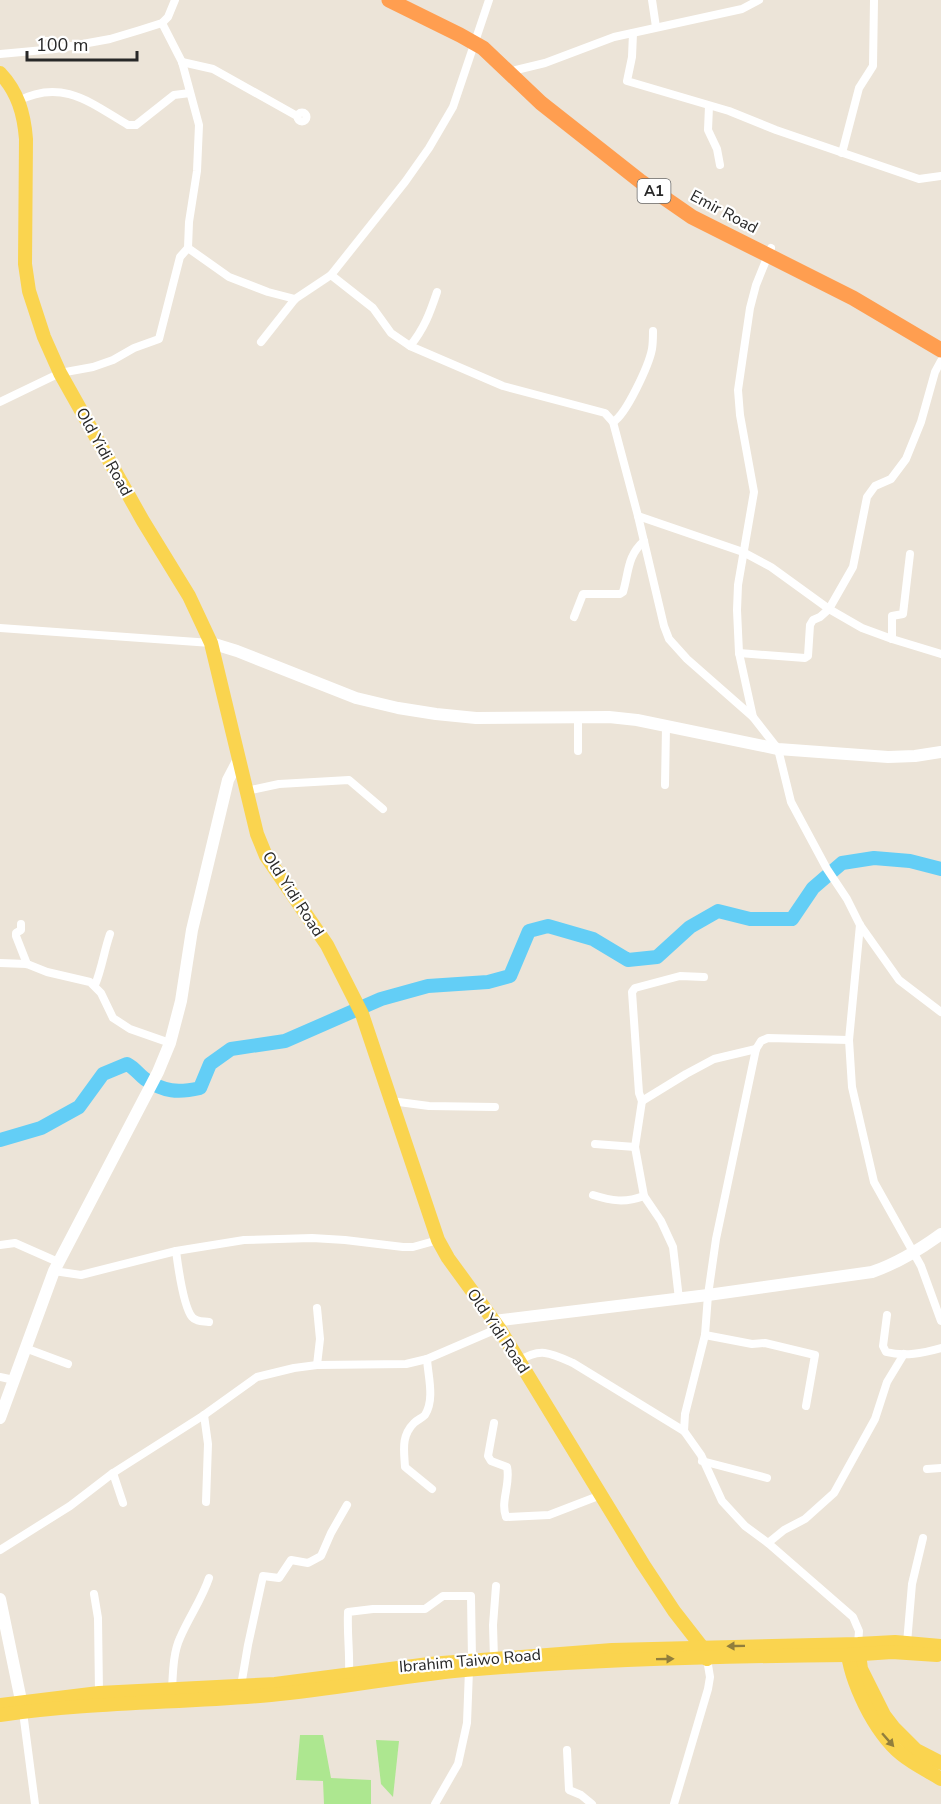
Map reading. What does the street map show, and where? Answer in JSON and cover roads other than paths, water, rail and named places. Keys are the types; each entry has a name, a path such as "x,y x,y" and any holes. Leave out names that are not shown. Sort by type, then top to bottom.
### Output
{"highway":[{"name":"Emir Road","path":"389,0 487,43 513,72 544,99 649,180 714,220 941,350"},
{"name":"Emir Road","path":"405,0 475,39"},
{"name":"Emir Road","path":"770,252 879,302 941,340"}],"main road":[{"name":"Old Yidi Road","path":"0,74 7,80 18,101 24,121 26,138 25,264 29,291 44,337 60,373 143,521 189,596 211,643 257,834 266,856 327,945 359,1009 438,1240 448,1258 497,1324 698,1653"},
{"name":"Ibrahim Taiwo Road","path":"0,1705 99,1704 270,1695 470,1665 494,1659 612,1650 826,1655 853,1650 874,1642 941,1646"},
{"name":"Ibrahim Taiwo Road","path":"0,1715 22,1706 99,1694 302,1681 402,1667 617,1660 698,1653 853,1650 941,1655"},
{"path":"851,1670 853,1650"},
{"path":"853,1650 886,1739 901,1754 941,1779"},
{"path":"865,1678 865,1667 871,1659 892,1652"},
{"path":"826,1655 843,1662 851,1670 879,1718 916,1750 941,1762"}],"street":[{"path":"0,54 55,49 111,39 162,23 168,17 175,0"},
{"path":"261,342 295,299 331,274 405,182 445,124 453,107 489,0"},
{"path":"652,0 656,27"},
{"path":"513,72 546,63 614,37 742,9 759,0"},
{"path":"842,153 859,88 873,66 874,0"},
{"path":"0,402 60,373 93,367 159,339 180,257 188,248 189,222 197,171 199,125 182,62 162,23"},
{"path":"633,33 632,57 627,81 729,111 776,130 920,179 941,176"},
{"path":"182,62 213,69 297,116"},
{"path":"18,101 42,92 62,91 86,100 128,125 136,125 174,95 190,93"},
{"path":"709,106 708,130 717,149 720,165"},
{"path":"188,248 229,277 268,292 295,299"},
{"path":"753,717 739,653 736,609 754,492 740,415 739,374 750,308 756,285 770,252"},
{"path":"331,274 372,308 391,333 410,346 503,386 604,413 613,422 669,639 753,717 778,749 791,802 860,925 899,980 941,1012"},
{"path":"410,346 428,320 437,292"},
{"path":"613,422 624,413 627,402 641,379 652,352 653,331"},
{"path":"739,653 805,658 809,653 810,625 813,620 829,609 853,567 867,497 875,486 891,479 906,459 921,422 935,372 941,361"},
{"path":"639,516 743,552 771,567 829,609 862,628 941,654"},
{"path":"574,617 583,594 620,594 623,592 630,558 635,548 644,541"},
{"path":"892,639 892,616 903,614 905,609 904,597 910,554"},
{"path":"0,628 211,643 356,698 398,708 476,718 609,717 778,749 888,757 941,752"},
{"path":"578,717 578,751"},
{"path":"665,785 666,727"},
{"path":"0,1418 56,1266 147,1094 170,1043 181,1001 192,930 228,780 239,759"},
{"path":"246,791 279,784 350,780 383,810"},
{"path":"21,924 21,930 16,933 16,941 27,964"},
{"path":"860,925 849,1040 852,1087 874,1182 921,1266 941,1321"},
{"path":"95,985 102,968 104,950 110,934"},
{"path":"0,963 27,964 47,972 90,982 95,985 113,1018 130,1029 170,1043"},
{"path":"679,1299 673,1247 661,1221 645,1196 635,1147 642,1101 639,1093 632,992 635,988 680,976 704,977"},
{"path":"684,1431 685,1414 705,1335 716,1239 756,1049 761,1041 768,1038 849,1040"},
{"path":"642,1101 714,1059 756,1049"},
{"path":"391,1101 429,1106 495,1107"},
{"path":"595,1144 635,1147"},
{"path":"593,1196 624,1202 645,1196"},
{"path":"0,1550 70,1506 112,1473 204,1415 257,1377 317,1365 406,1364 427,1359 497,1324 872,1272 913,1254 941,1234"},
{"path":"0,1245 15,1243 56,1266 81,1275 176,1251 244,1240 312,1238 403,1247 413,1247 438,1240"},
{"path":"176,1251 191,1317 197,1321 209,1322"},
{"path":"317,1365 320,1339 318,1308"},
{"path":"887,1315 884,1346 886,1352 920,1354 941,1348"},
{"path":"705,1335 752,1344 765,1343 815,1355 806,1406"},
{"path":"25,1348 68,1364"},
{"path":"519,1361 530,1353 543,1351 561,1358 684,1431 701,1455 722,1501 745,1526 768,1543 853,1617 857,1624 853,1650"},
{"path":"768,1543 784,1530 805,1519 834,1493 874,1419 887,1382 904,1354"},
{"path":"427,1359 430,1392 428,1405 424,1415 413,1424 404,1437 405,1467 432,1489"},
{"path":"0,1377 14,1380"},
{"path":"204,1415 208,1444 206,1502"},
{"path":"494,1423 488,1456 491,1461 507,1467 509,1477 503,1510 506,1517 549,1515 602,1495"},
{"path":"702,1461 766,1478"},
{"path":"927,1468 941,1468"},
{"path":"112,1473 123,1503"},
{"path":"241,1686 263,1576 279,1578 291,1560 308,1563 321,1556 347,1504"},
{"path":"907,1643 912,1584 923,1538"},
{"path":"172,1689 179,1639 204,1593 209,1578"},
{"path":"494,1659 493,1625 496,1586"},
{"path":"94,1594 98,1618 99,1694"},
{"path":"349,1675 348,1612 373,1609 426,1609 443,1596 471,1596 467,1723 458,1764 435,1804"},
{"path":"0,1599 22,1706 34,1804"},
{"path":"674,1804 708,1689 710,1669 698,1653"},
{"path":"567,1750 569,1791 581,1795 592,1804"}],"waterway":[{"path":"0,1140 41,1128 79,1107 103,1074 127,1064 145,1079 165,1089 185,1091 200,1088 210,1064 231,1049 285,1041 381,999 428,986 488,982 510,976 529,931 548,926 593,939 628,960 657,957 690,927 718,911 750,919 792,919 813,888 842,863 874,858 910,861 941,869"}]}
